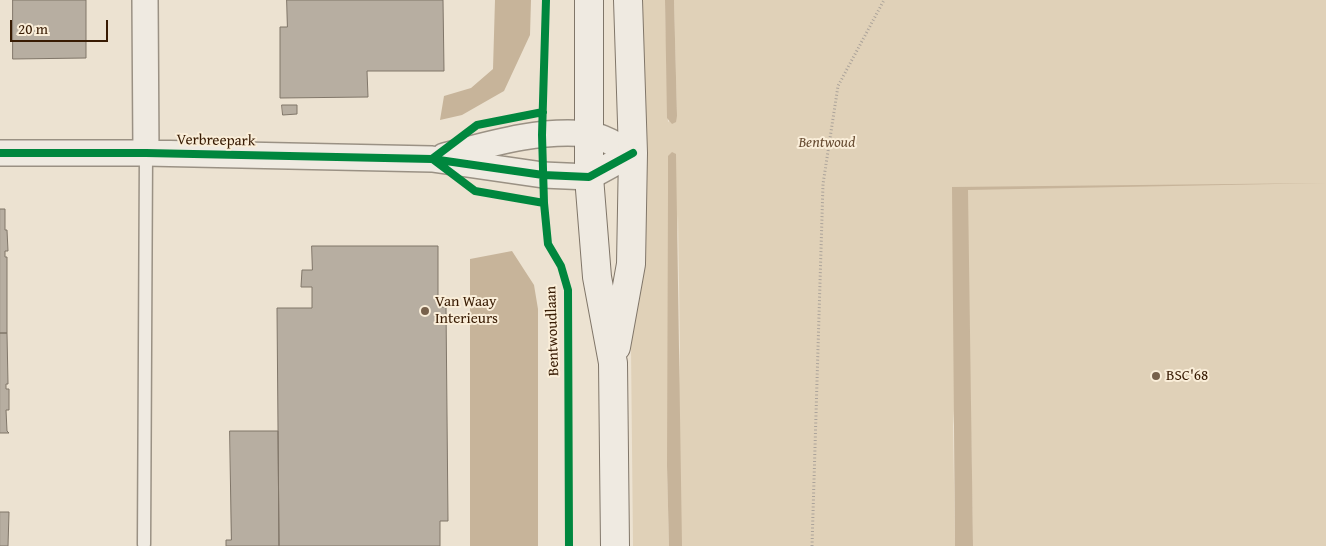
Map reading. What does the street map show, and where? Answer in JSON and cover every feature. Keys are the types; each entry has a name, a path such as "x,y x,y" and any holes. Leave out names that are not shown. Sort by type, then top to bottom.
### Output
{"main road":[{"path":"588,0 589,177 597,278 613,363 615,546"},
{"path":"613,363 631,264 632,153 628,0"}],"street":[{"path":"144,0 146,153"},
{"name":"Verbreepark","path":"432,159 505,140 542,135 588,134 632,153"},
{"name":"Verbreepark","path":"0,153 146,153 432,159 543,175 589,177"},
{"path":"589,177 632,153"}],"lane":[{"path":"144,544 146,153"}],"path":[{"path":"812,546 823,184 838,86 884,0"}],"green space":[{"name":"Bentwoud","path":"640,0 665,0 668,122 677,116 674,0 1326,0 1326,546 973,546 967,208 953,426 955,546 675,546 680,346 678,214 667,466 669,546 633,546 631,347 640,246"}],"shaded area":[{"path":"495,0 531,0 530,35 504,91 462,115 440,120 444,96 471,88 493,69"},
{"path":"665,0 674,0 677,116 676,122 672,124 667,118"},
{"path":"672,152 676,154 682,546 669,546 667,466 668,156"},
{"path":"1326,183 968,190 973,546 955,546 952,187"},
{"path":"512,251 534,285 538,309 538,546 470,546 470,259"}],"building":[{"path":"13,0 86,0 86,58 13,59"},
{"path":"287,0 443,0 444,71 367,71 368,97 280,98 280,27 287,27"},
{"path":"282,105 297,105 297,114 283,115"},
{"path":"0,209 5,209 5,230 7,230 8,251 5,251 5,257 7,257 7,333 0,333"},
{"path":"312,246 438,246 438,307 446,307 448,521 440,521 440,546 279,546 277,308 312,308 312,287 301,287 302,270 312,270"},
{"path":"0,333 7,333 8,384 6,384 6,389 9,389 9,410 6,410 7,431 9,433 0,433"},
{"path":"230,431 278,431 279,546 226,546 226,540 231,540"},
{"path":"0,512 9,512 8,546 0,546"}],"cycle path":[{"name":"Bentwoudlaan","path":"546,0 542,135 544,203 548,244 561,266 568,290 569,546"},
{"path":"432,159 477,125 543,112"},
{"path":"0,153 146,153 432,159 543,175 589,177 633,153"},
{"path":"434,160 475,191 544,203"}],"place":[{"name":"Van Waay Interieurs","path":"425,311"},
{"name":"BSC'68","path":"1156,376"}]}
